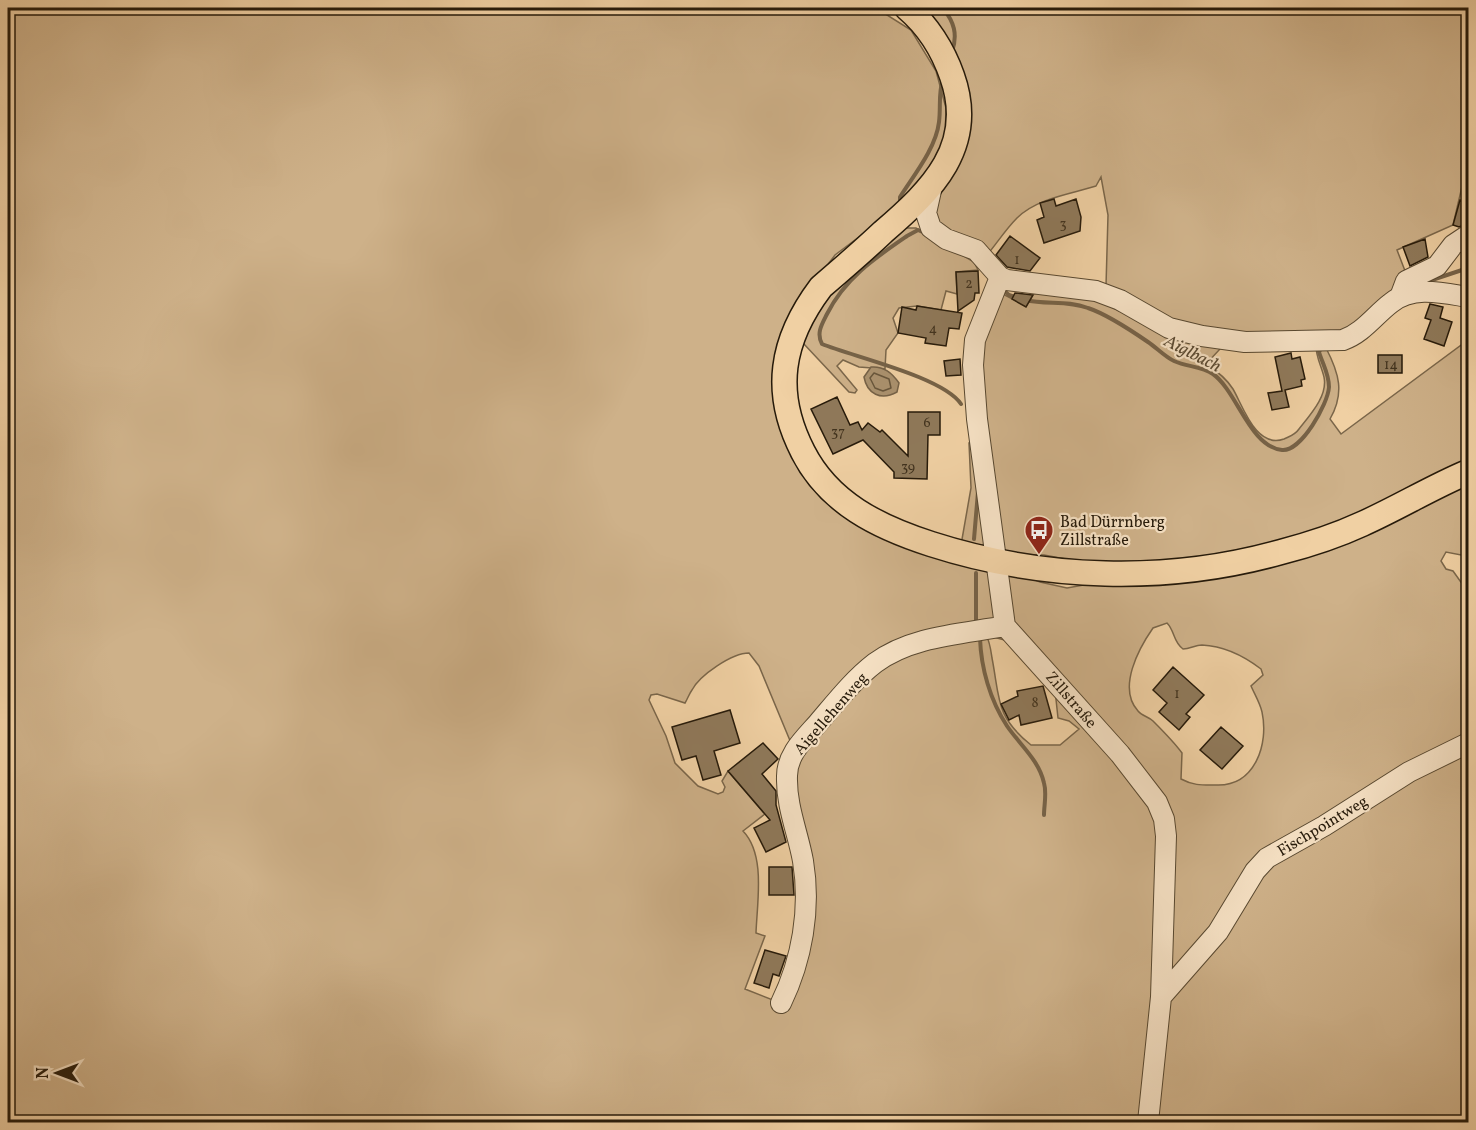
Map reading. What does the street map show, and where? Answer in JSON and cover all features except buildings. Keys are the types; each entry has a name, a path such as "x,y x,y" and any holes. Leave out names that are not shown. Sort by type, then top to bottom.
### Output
{"main road":[{"path":"907,8 930,32 950,68 956,86 958,110 953,149 932,186 821,287 808,305 786,356 785,404 791,430 814,473 830,491 860,514 913,538 997,562 1075,572 1120,574 1192,570 1236,563 1319,541 1362,524 1468,472"}],"street":[{"path":"932,186 926,206 927,220 931,228 946,239 976,250 999,281 1096,291 1120,300 1169,328 1202,336 1245,342 1343,340 1355,334 1400,297 1428,292 1468,297"},
{"path":"897,220 916,214 927,220"},
{"path":"1400,297 1406,281 1437,266 1453,245 1468,235"},
{"path":"999,281 975,340 973,365 977,418 1005,626"},
{"name":"Zillstraße","path":"1005,626 1120,754 1162,810 1166,836 1161,997 1148,1122"},
{"name":"Aigellehenweg","path":"781,1003 797,967 805,905 803,863 788,800 786,779 790,758 854,682 885,657 930,639 1005,626"},
{"name":"Fischpointweg","path":"1161,997 1218,932 1255,871 1267,858 1324,826 1398,778 1468,743"}],"shaded area":[{"path":"8,8 876,8 911,30 936,71 946,108 945,140 931,169 895,210 835,255 804,296 779,349 813,487 1040,582 1067,588 1106,581 1190,577 1468,481 1468,545 1461,555 1446,552 1441,561 1446,569 1453,571 1468,592 1468,1122 8,1122","holes":["1167,623 1177,643 1183,649 1202,645 1218,647 1241,656 1261,669 1263,675 1251,686 1259,702 1264,724 1261,749 1250,771 1241,779 1217,785 1194,784 1181,779 1182,753 1153,721 1140,713 1132,702 1130,691 1132,668 1153,628","986,635 1012,642 1055,690 1058,718 1069,721 1079,729 1060,745 1031,745 1011,725 998,696","903,643 797,754 794,799 798,971 783,1004 745,989 765,936 756,933 757,866 755,853 743,831 765,814 728,771 722,781 725,787 723,792 718,794 698,786 675,763 666,736 649,700 651,695 657,694 685,703 696,684 709,672 734,657 749,653 759,666 791,743"]},
{"path":"922,8 1468,8 1468,161 1453,225 1397,250 1407,276 1374,313 1351,330 1222,335 1220,349 1206,364 1230,385 1258,432 1266,438 1284,439 1296,433 1321,398 1325,384 1316,346 1326,348 1337,375 1339,392 1335,410 1330,419 1341,434 1468,340 1468,464 1359,516 1264,550 1109,567 1044,555 1005,554 977,364 999,292 1026,306 1033,294 1054,292 1100,302 1119,311 1130,299 1106,286 1108,215 1101,177 1096,186 1044,201 1025,211 1013,222 987,255 939,225 935,211 950,173 964,120"},
{"path":"905,228 916,228 974,262 978,270 956,272 957,294 946,291 941,310 917,306 899,308 893,318 898,333 886,350 885,369 859,367 843,360 837,366 857,390 855,393 849,392 803,343 805,325 823,297"},
{"path":"969,443 976,443 987,537 983,545 978,548 961,545 971,488"}],"water":[{"path":"871,367 884,369 894,376 899,383 897,392 880,396 872,392 864,377"}],"waterway":[{"path":"943,8 954,28 955,40 952,52"},
{"path":"900,203 900,197 934,142 940,116 943,79"},
{"path":"925,233 918,230 907,236 872,261 852,279 834,301 827,314 820,329 820,340 822,344 897,369 936,385 951,394 961,404"},
{"name":"Aiglbach","path":"1423,283 1468,268"},
{"name":"Aiglbach","path":"1002,289 1018,298"},
{"name":"Aiglbach","path":"1025,300 1072,304 1095,311 1111,318 1171,359 1213,374 1222,382 1261,439 1271,447 1282,450 1289,449 1305,435 1324,404 1329,382 1319,352 1321,348"},
{"path":"974,539 978,492"},
{"path":"976,573 976,622"},
{"path":"8,612 13,617"},
{"path":"980,638 984,672 991,695 1007,726 1034,760 1042,775 1045,791 1044,815"}],"place":[{"name":"Bad Dürrnberg Zillstraße","path":"1039,556"}]}
